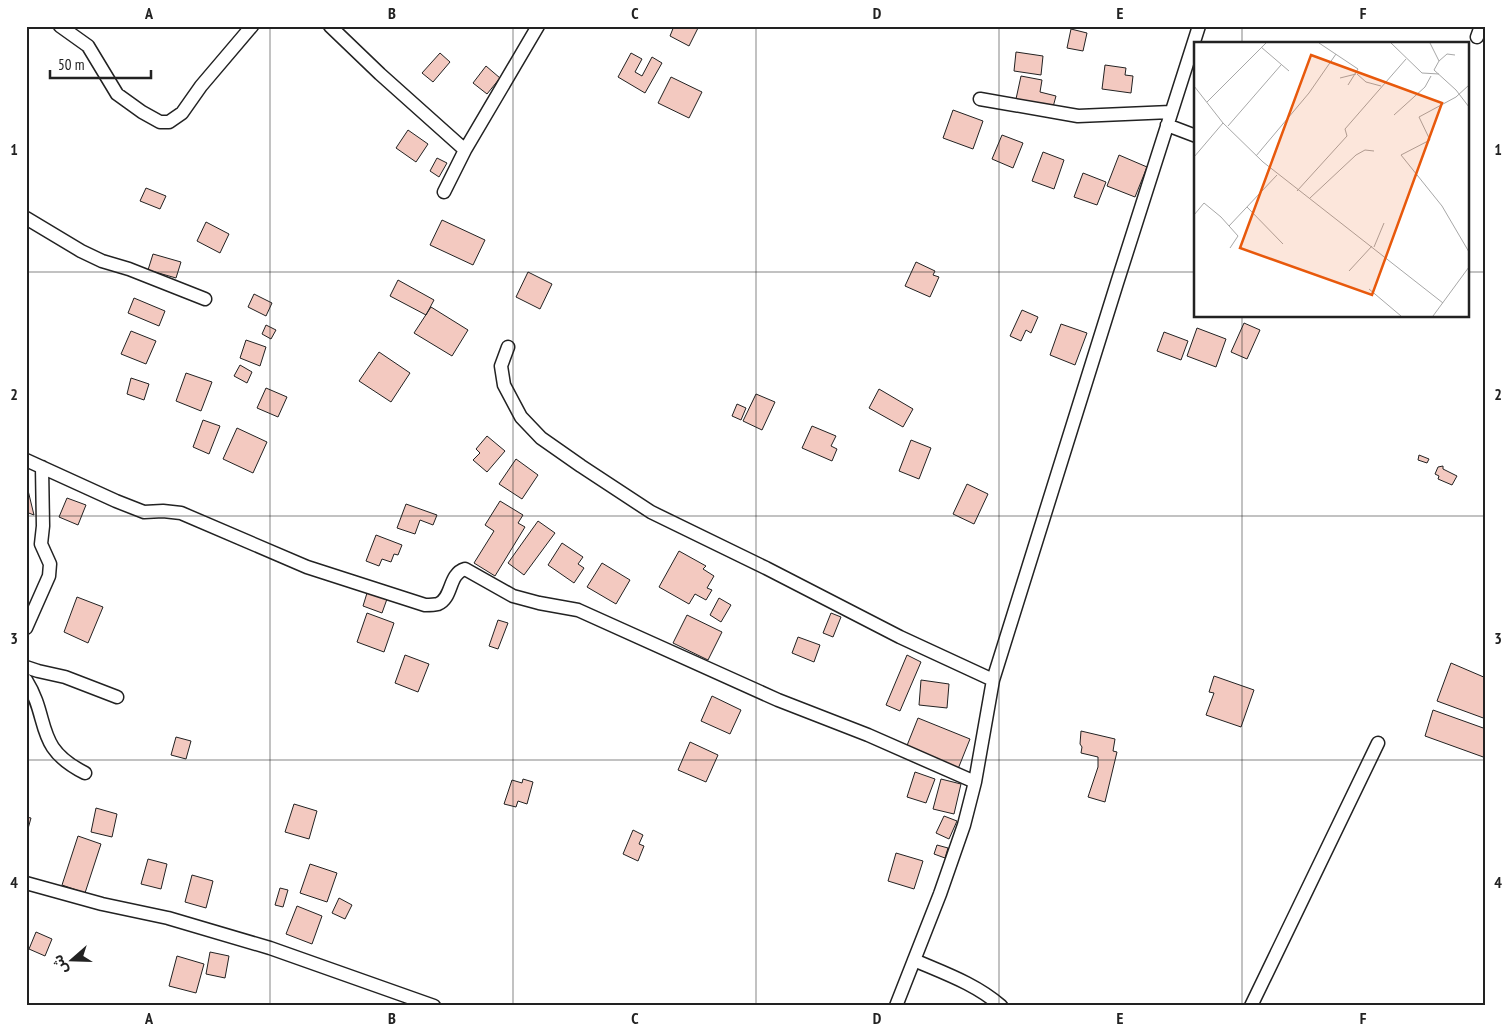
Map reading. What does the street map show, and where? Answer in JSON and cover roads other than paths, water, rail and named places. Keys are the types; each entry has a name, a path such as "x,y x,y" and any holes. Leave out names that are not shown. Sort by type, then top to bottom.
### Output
{"street":[{"path":"60,26 88,46 117,94 160,122 170,122 182,112 201,86 252,26"},
{"path":"330,26 380,74 465,150"},
{"path":"444,192 465,150 538,26"},
{"path":"896,1006 940,894 964,825 975,782 993,680 1166,125 1199,26"},
{"path":"980,100 1078,116 1171,112"},
{"path":"1166,125 1194,135"},
{"path":"26,218 80,251 102,261 129,269 205,299"},
{"path":"508,347 502,366 504,385 521,417 541,438 581,466 651,512 900,636 993,680"},
{"path":"26,460 144,512 162,510 181,513 307,567 425,605 439,603 446,597 456,574 465,569 513,596 578,610 778,700 868,735 975,782"},
{"path":"26,628 49,576 50,564 41,544 43,526 42,467"},
{"path":"26,667 65,677 117,697"},
{"path":"26,680 34,692 48,742 60,758 85,773"},
{"path":"1251,1006 1378,743"},
{"path":"26,883 102,904 168,918 270,948 434,1006"},
{"path":"914,960 970,985 1001,1006"}]}
